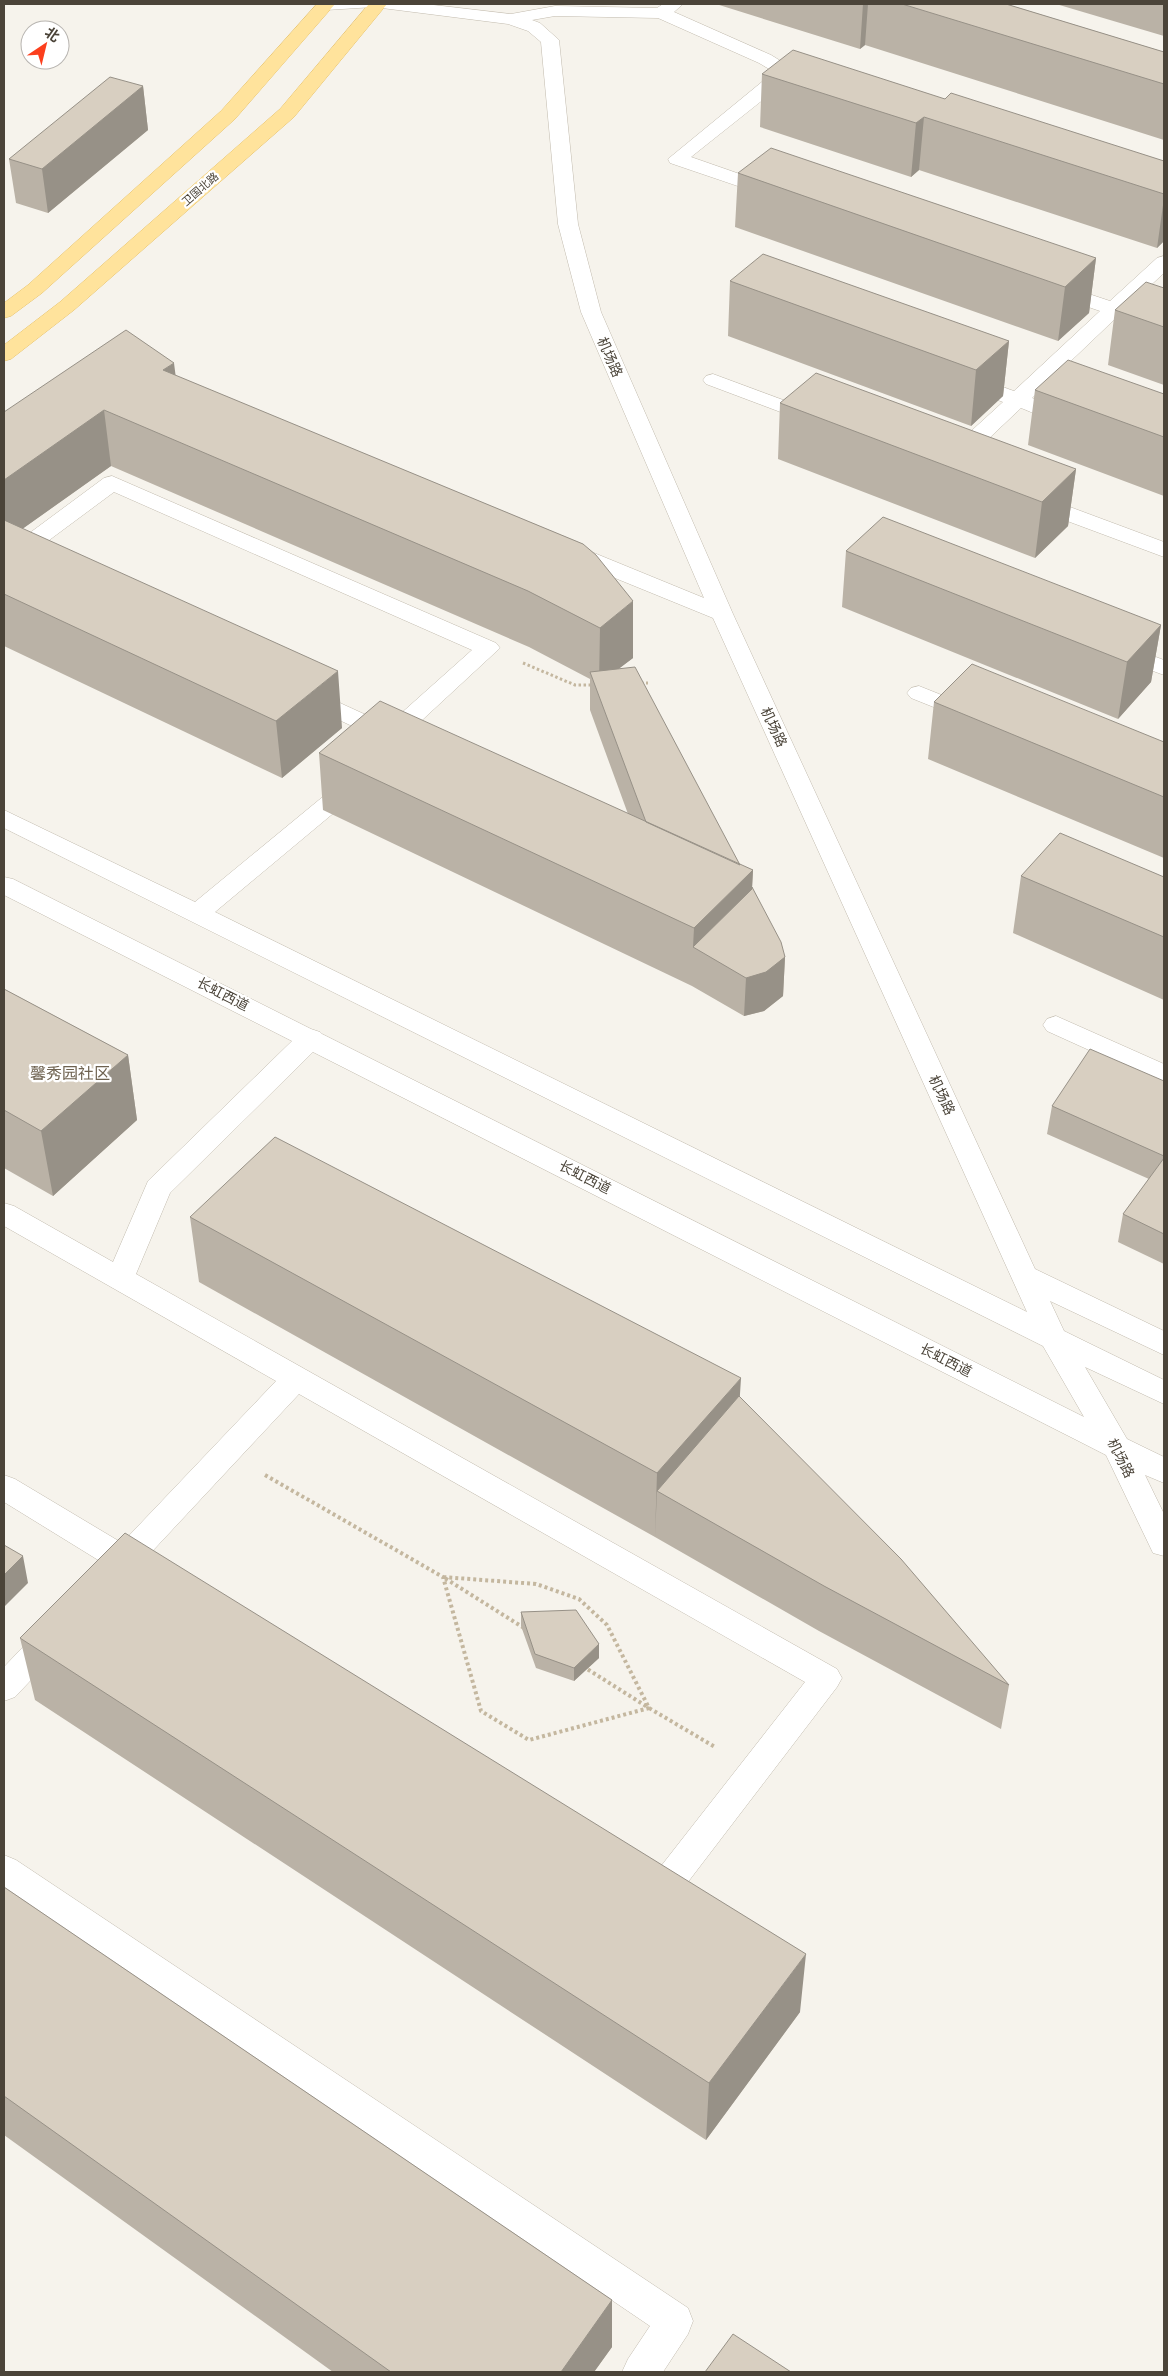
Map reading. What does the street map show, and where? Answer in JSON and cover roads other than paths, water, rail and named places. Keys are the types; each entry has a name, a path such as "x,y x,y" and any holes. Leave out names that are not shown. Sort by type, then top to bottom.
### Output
{"main road":[{"path":"4,312 35,288 228,115 326,4"},
{"name":"卫国北路","path":"4,355 67,306 287,113 380,4"}],"street":[{"path":"326,4 368,4"},
{"name":"机场路","path":"380,4 511,19 534,28 550,40 568,224 590,312 722,614 1053,1338 1155,1511 1164,1544"},
{"path":"511,19 555,11 668,8 786,72 824,85"},
{"path":"786,72 677,159 788,198"},
{"path":"948,469 1164,262"},
{"path":"1039,284 1164,327"},
{"path":"954,376 1091,427"},
{"path":"713,380 834,426"},
{"path":"33,573 6,561 112,484 488,648 391,735 355,782 198,914"},
{"path":"1018,495 1164,550"},
{"path":"548,542 722,614"},
{"path":"1100,643 1164,668"},
{"path":"292,690 391,735"},
{"path":"918,693 991,723"},
{"path":"4,818 1164,1393"},
{"name":"长虹西道","path":"4,885 311,1038 1164,1471"},
{"path":"1056,1025 1164,1075"},
{"path":"120,1279 158,1188 311,1038"},
{"path":"4,1213 826,1678 663,1889 629,1869"},
{"path":"1025,1276 1164,1344"},
{"path":"98,1589 296,1378"},
{"path":"4,1487 166,1586"},
{"path":"4,1688 71,1617"},
{"path":"4,1870 675,2321 641,2372"}],"district":[{"name":"馨秀园社区","path":"70,1073"}]}
